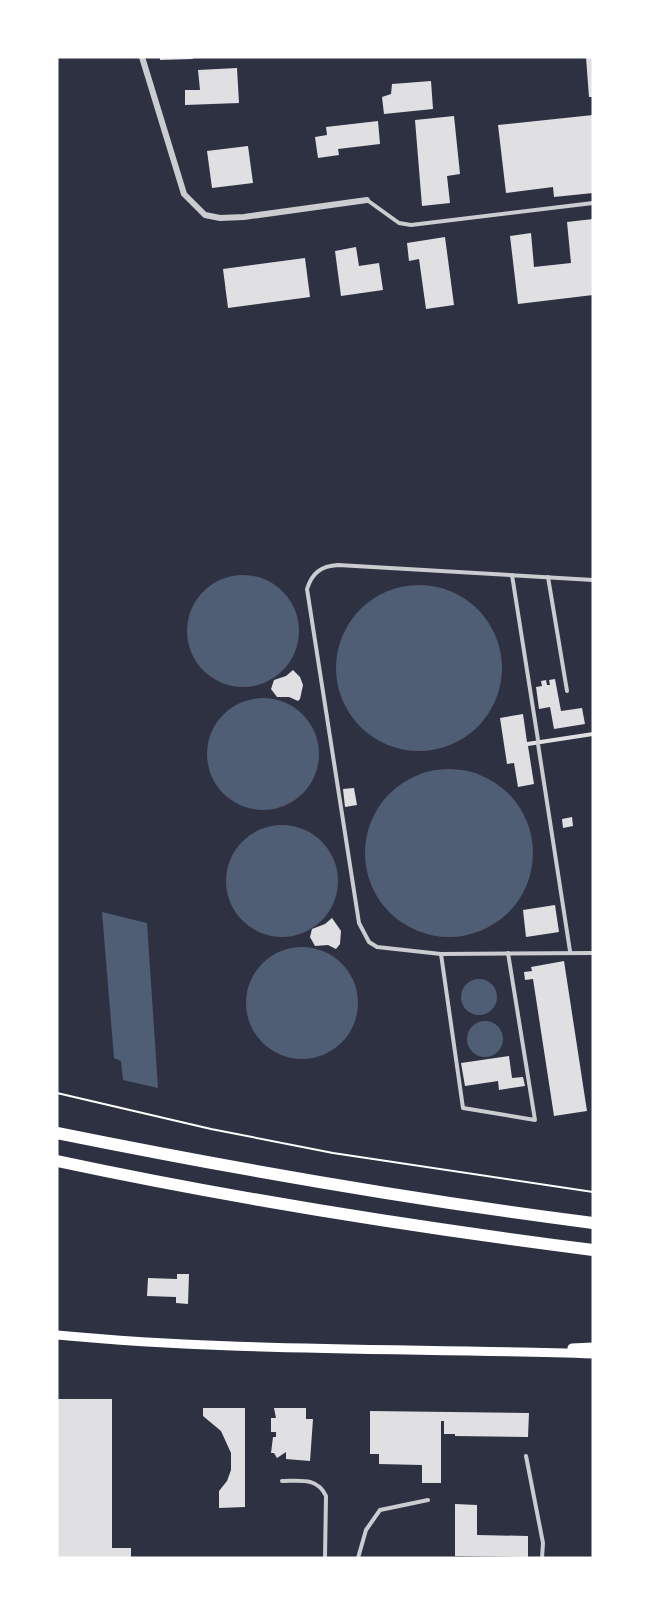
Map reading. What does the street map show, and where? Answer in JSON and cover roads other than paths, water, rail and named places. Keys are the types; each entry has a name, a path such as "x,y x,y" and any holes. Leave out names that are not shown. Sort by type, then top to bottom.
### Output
{"highway":[{"path":"57,1133 298,1180 468,1207 593,1223"},
{"path":"57,1161 292,1206 593,1250"}],"main road":[{"path":"57,1335 146,1344 593,1354"},
{"path":"492,1351 593,1347"}],"street":[{"path":"142,57 184,194 205,215 220,218 244,217 367,200"}],"lane":[{"path":"367,200 399,223 411,225 593,203"},
{"path":"593,580 338,565 319,570 310,577 307,589 359,923 369,942 377,947 441,954 570,951 593,953"},
{"path":"512,575 570,951"},
{"path":"548,577 567,691"},
{"path":"441,954 463,1108 535,1120 508,953"},
{"path":"526,1456 543,1544 542,1558"},
{"path":"282,1481 312,1481 322,1487 326,1496 325,1558"},
{"path":"358,1558 366,1530 381,1510 428,1500"}],"water":[{"path":"243,575 264,580 282,592 294,610 299,631 294,652 282,670 264,682 243,687 222,682 204,670 192,652 187,631 192,610 204,592 222,580"},
{"path":"419,585 451,591 478,609 496,636 502,668 496,700 478,727 451,745 419,751 387,745 360,727 342,700 336,668 342,636 360,609 387,591"},
{"path":"263,698 284,703 302,715 314,733 319,754 314,775 302,793 284,805 263,810 242,805 224,793 212,775 207,754 212,733 224,715 242,703"},
{"path":"449,769 481,776 496,783 508,794 519,806 526,821 533,853 526,885 519,900 508,912 496,923 481,930 449,937 417,930 402,923 390,912 379,900 372,885 365,853 372,821 379,806 390,794 402,783 417,776"},
{"path":"282,825 303,830 321,842 333,860 338,881 333,902 321,920 303,932 282,937 261,932 243,920 231,902 226,881 231,860 243,842 261,830"},
{"path":"102,912 147,923 158,1088 123,1080 121,1061 114,1058"},
{"path":"302,947 323,952 341,964 353,982 358,1003 353,1024 341,1042 323,1054 302,1059 281,1054 263,1042 251,1024 246,1003 251,982 263,964 281,952"},
{"path":"479,979 492,984 497,997 492,1010 479,1015 466,1010 461,997 466,984"},
{"path":"485,1021 498,1026 503,1039 498,1052 485,1057 472,1052 467,1039 472,1026"}]}
